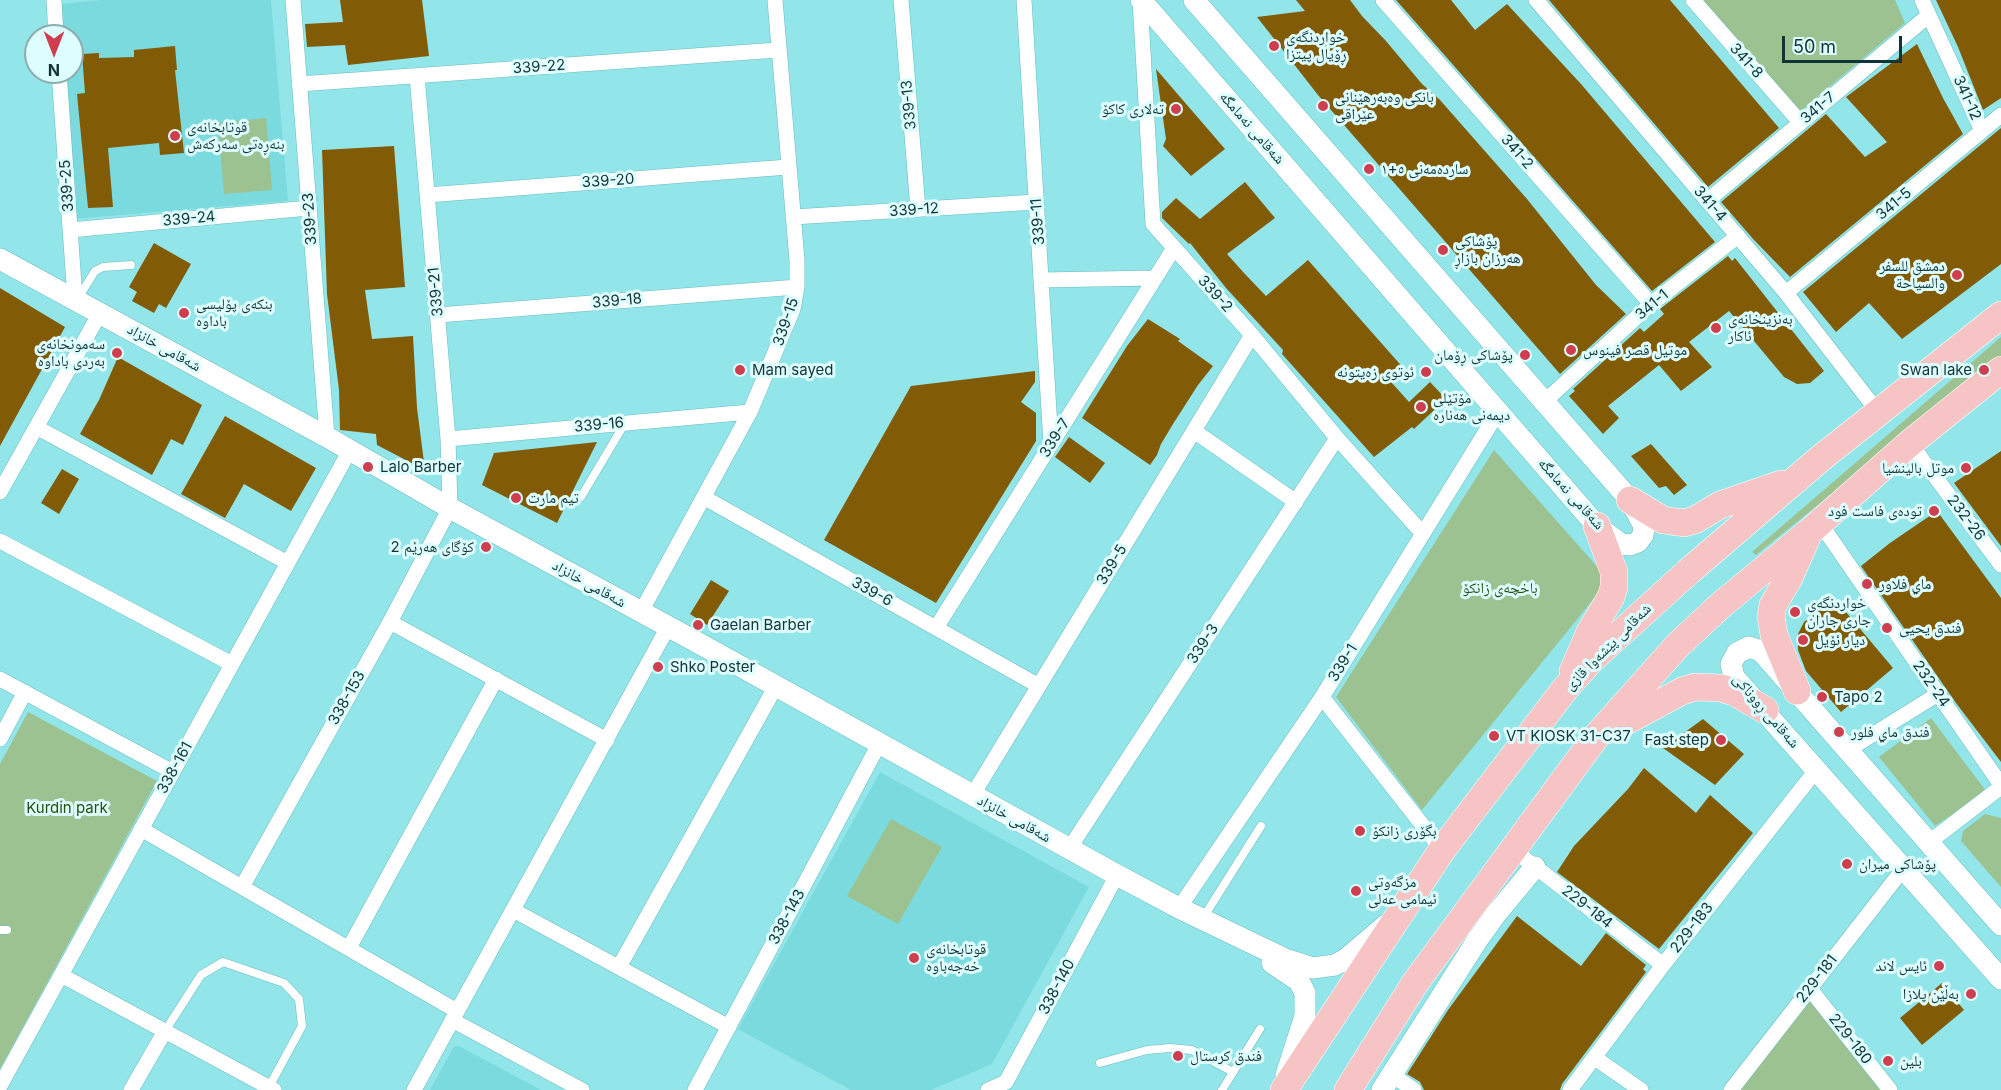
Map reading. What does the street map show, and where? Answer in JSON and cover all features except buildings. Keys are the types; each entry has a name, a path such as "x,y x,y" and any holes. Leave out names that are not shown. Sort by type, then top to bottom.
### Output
{"highway":[{"name":"شەقامی پێشەوا قازی","path":"1282,1090 1442,850 1565,689 1591,660 1640,613 1796,479 2001,315"},
{"path":"1348,1090 1415,983 1512,849 1595,738 1678,645 1721,605 1814,528 1910,443 2001,372"},
{"path":"1630,500 1663,520 1684,523 1695,520 1720,506 1796,479"},
{"path":"1565,689 1590,632 1614,590 1614,572 1597,526"},
{"path":"1797,691 1774,635 1771,616 1773,605 1814,528"},
{"path":"1595,738 1682,691 1695,687 1708,686 1728,690 1765,710"}],"main road":[{"name":"شەقامی نەمامگە","path":"1141,0 1597,526 1621,544 1635,543 1643,535 1644,526 1630,500 1194,0"},
{"name":"شەقامی خانزاد","path":"0,259 1179,908 1288,972 1299,981 1305,993 1305,1016 1282,1090"},
{"name":"شەقامی ڕووناکی","path":"2001,925 1761,651 1752,647 1739,651 1732,661 1731,668 1734,677 2001,979"},
{"path":"1387,1082 1478,939 1535,867"},
{"name":"شەقامی خانزاد","path":"1179,908 1285,959 1313,968 1325,967 1346,959 1402,910"}],"street":[{"path":"54,0 55,24"},
{"name":"339-23","path":"293,0 327,437"},
{"name":"339-15","path":"641,612 750,412 793,309 797,287 797,260 775,0"},
{"name":"339-13","path":"901,0 918,209"},
{"name":"339-11","path":"1024,0 1051,444"},
{"name":"339-2","path":"1141,0 1153,224 1252,335 1337,438 1423,534"},
{"name":"341-2","path":"1383,0 1651,304"},
{"name":"341-4","path":"1536,0 1786,293 1878,412"},
{"name":"341-8","path":"1693,0 1800,122"},
{"name":"341-12","path":"1922,0 1982,131"},
{"name":"341-7","path":"1707,201 1929,15"},
{"name":"339-22","path":"299,84 778,50"},
{"name":"339-21","path":"417,76 448,439 450,508"},
{"name":"339-25","path":"60,84 76,300"},
{"name":"341-5","path":"1786,293 2001,115"},
{"name":"339-20","path":"427,195 788,167"},
{"name":"339-12","path":"792,218 1036,202"},
{"name":"339-24","path":"70,230 309,208"},
{"name":"341-1","path":"1544,402 1651,304 1738,236"},
{"name":"339-7","path":"936,628 1174,248"},
{"path":"1041,280 1155,278"},
{"name":"339-18","path":"438,315 797,287"},
{"path":"0,492 100,313"},
{"name":"339-5","path":"972,796 1252,335"},
{"name":"339-16","path":"448,439 750,412"},
{"name":"339-1","path":"1179,908 1322,697 1498,412"},
{"path":"36,427 288,563"},
{"path":"1194,431 1296,502"},
{"name":"339-3","path":"1069,849 1337,438"},
{"name":"232-26","path":"1910,443 2001,565"},
{"name":"338-161","path":"0,1086 350,450"},
{"name":"339-6","path":"705,498 1039,686"},
{"name":"338-153","path":"242,887 390,622 450,508"},
{"name":"232-24","path":"1814,528 1938,694 2001,786"},
{"path":"0,541 232,664"},
{"path":"390,622 607,740"},
{"path":"414,1090 668,627"},
{"path":"0,678 172,772"},
{"path":"349,948 496,679"},
{"path":"619,967 776,686"},
{"path":"0,739 25,692"},
{"path":"1848,750 1938,694"},
{"path":"1322,697 1442,850"},
{"name":"338-143","path":"695,1090 879,744"},
{"name":"229-183","path":"1570,1090 1663,965 1817,769"},
{"path":"1928,843 2001,786"},
{"path":"141,829 349,948 455,1015 582,1090"},
{"name":"229-184","path":"1512,849 1663,965"},
{"name":"229-181","path":"1731,1090 1904,868"},
{"name":"338-140","path":"988,1090 1007,1086 1117,875"},
{"path":"513,910 729,1027"},
{"path":"61,975 270,1089"},
{"name":"229-180","path":"1810,989 1890,1090"},
{"path":"131,1090 165,1031"},
{"path":"1595,1058 1641,1090"},
{"path":"1387,1082 1414,1090"}],"lane":[{"path":"76,300 95,271 103,267 131,265"},
{"path":"581,497 626,423"},
{"path":"1202,919 1261,826"},
{"path":"165,1031 201,975 223,962 284,983 299,999 302,1026 270,1089"},
{"path":"1222,1090 1260,1029"},
{"path":"1100,1063 1147,1050 1170,1048 1192,1050 1233,1072"}],"shaded area":[{"name":"قوتابخانەی بنەڕەتی سەرکەش","path":"104,0 271,0 288,201 73,219 63,84 84,84 84,24 59,24 58,4"},
{"name":"قوتابخانەی خەجەباوە","path":"880,772 1089,887 992,1064 931,1090 851,1090 738,1029"},
{"path":"456,1046 459,1046 541,1090 430,1090"}],"green space":[{"path":"1701,0 1895,0 1905,23 1798,113"},
{"path":"266,118 272,190 224,194 218,123"},
{"path":"2001,337 2001,357 1756,555 1752,552"},
{"name":"باخچەی زانکۆ","path":"1494,450 1609,580 1422,810 1336,697"},
{"name":"Kurdin park","path":"28,712 157,781 0,1069 0,764"},
{"path":"1931,718 1986,791 1935,826 1879,757"},
{"path":"1985,814 2001,818 2001,887 1961,841 1963,831"},
{"path":"891,819 942,847 898,924 847,896"},
{"path":"1810,989 1890,1090 1731,1090"}],"place":[{"name":"خواردنگەی ڕۆیال پیتزا","path":"1274,46"},
{"name":"بانکی وەبەرهێنانی عێراقی","path":"1323,106"},
{"name":"تەلاری کاکۆ","path":"1176,109"},
{"name":"قوتابخانەی بنەڕەتی سەرکەش","path":"175,136"},
{"name":"ساردەمەنی ٥+١","path":"1369,169"},
{"name":"پۆشاکی هەرزان بازاڕ","path":"1443,250"},
{"name":"دمشق للسفر والسياحة","path":"1957,275"},
{"name":"بنکەی پۆلیسی باداوە","path":"184,313"},
{"name":"بەنزینخانەی ئاکار","path":"1716,328"},
{"name":"موتيل قصر فينوس","path":"1571,350"},
{"name":"سەمونخانەی بەردی باداوە","path":"117,353"},
{"name":"پۆشاکی ڕۆمان","path":"1525,355"},
{"name":"Mam sayed","path":"740,370"},
{"name":"Swan lake","path":"1984,370"},
{"name":"ئوتوی زەیتونە","path":"1426,372"},
{"name":"مۆتێلی دیمەنی هەنارە","path":"1421,407"},
{"name":"Lalo Barber","path":"368,467"},
{"name":"موتل بالينشيا","path":"1966,468"},
{"name":"تيم مارت","path":"516,498"},
{"name":"توده‌ی فاست فود","path":"1934,511"},
{"name":"کۆگای هەرێم 2","path":"486,547"},
{"name":"ماي فلاور","path":"1867,584"},
{"name":"خواردنگەی جاری جاران","path":"1795,612"},
{"name":"Gaelan Barber","path":"698,625"},
{"name":"فندق يحيى","path":"1887,628"},
{"name":"دیار ئۆیل","path":"1803,640"},
{"name":"Shko Poster","path":"658,667"},
{"name":"Tapo 2","path":"1822,697"},
{"name":"فندق ماي فلور","path":"1839,732"},
{"name":"VT KIOSK 31-C37","path":"1494,736"},
{"name":"Fast step","path":"1721,740"},
{"name":"بگۆری زانكۆ","path":"1360,831"},
{"name":"پۆشاکی ميران","path":"1847,864"},
{"name":"مزگەوتی ئیمامی عەلی","path":"1356,891"},
{"name":"قوتابخانەی خەجەباوە","path":"914,958"},
{"name":"ئایس لاند","path":"1939,966"},
{"name":"بەڵێن پلازا","path":"1971,994"},
{"name":"فندق کرستال","path":"1178,1056"},
{"name":"بلين","path":"1888,1061"}]}
